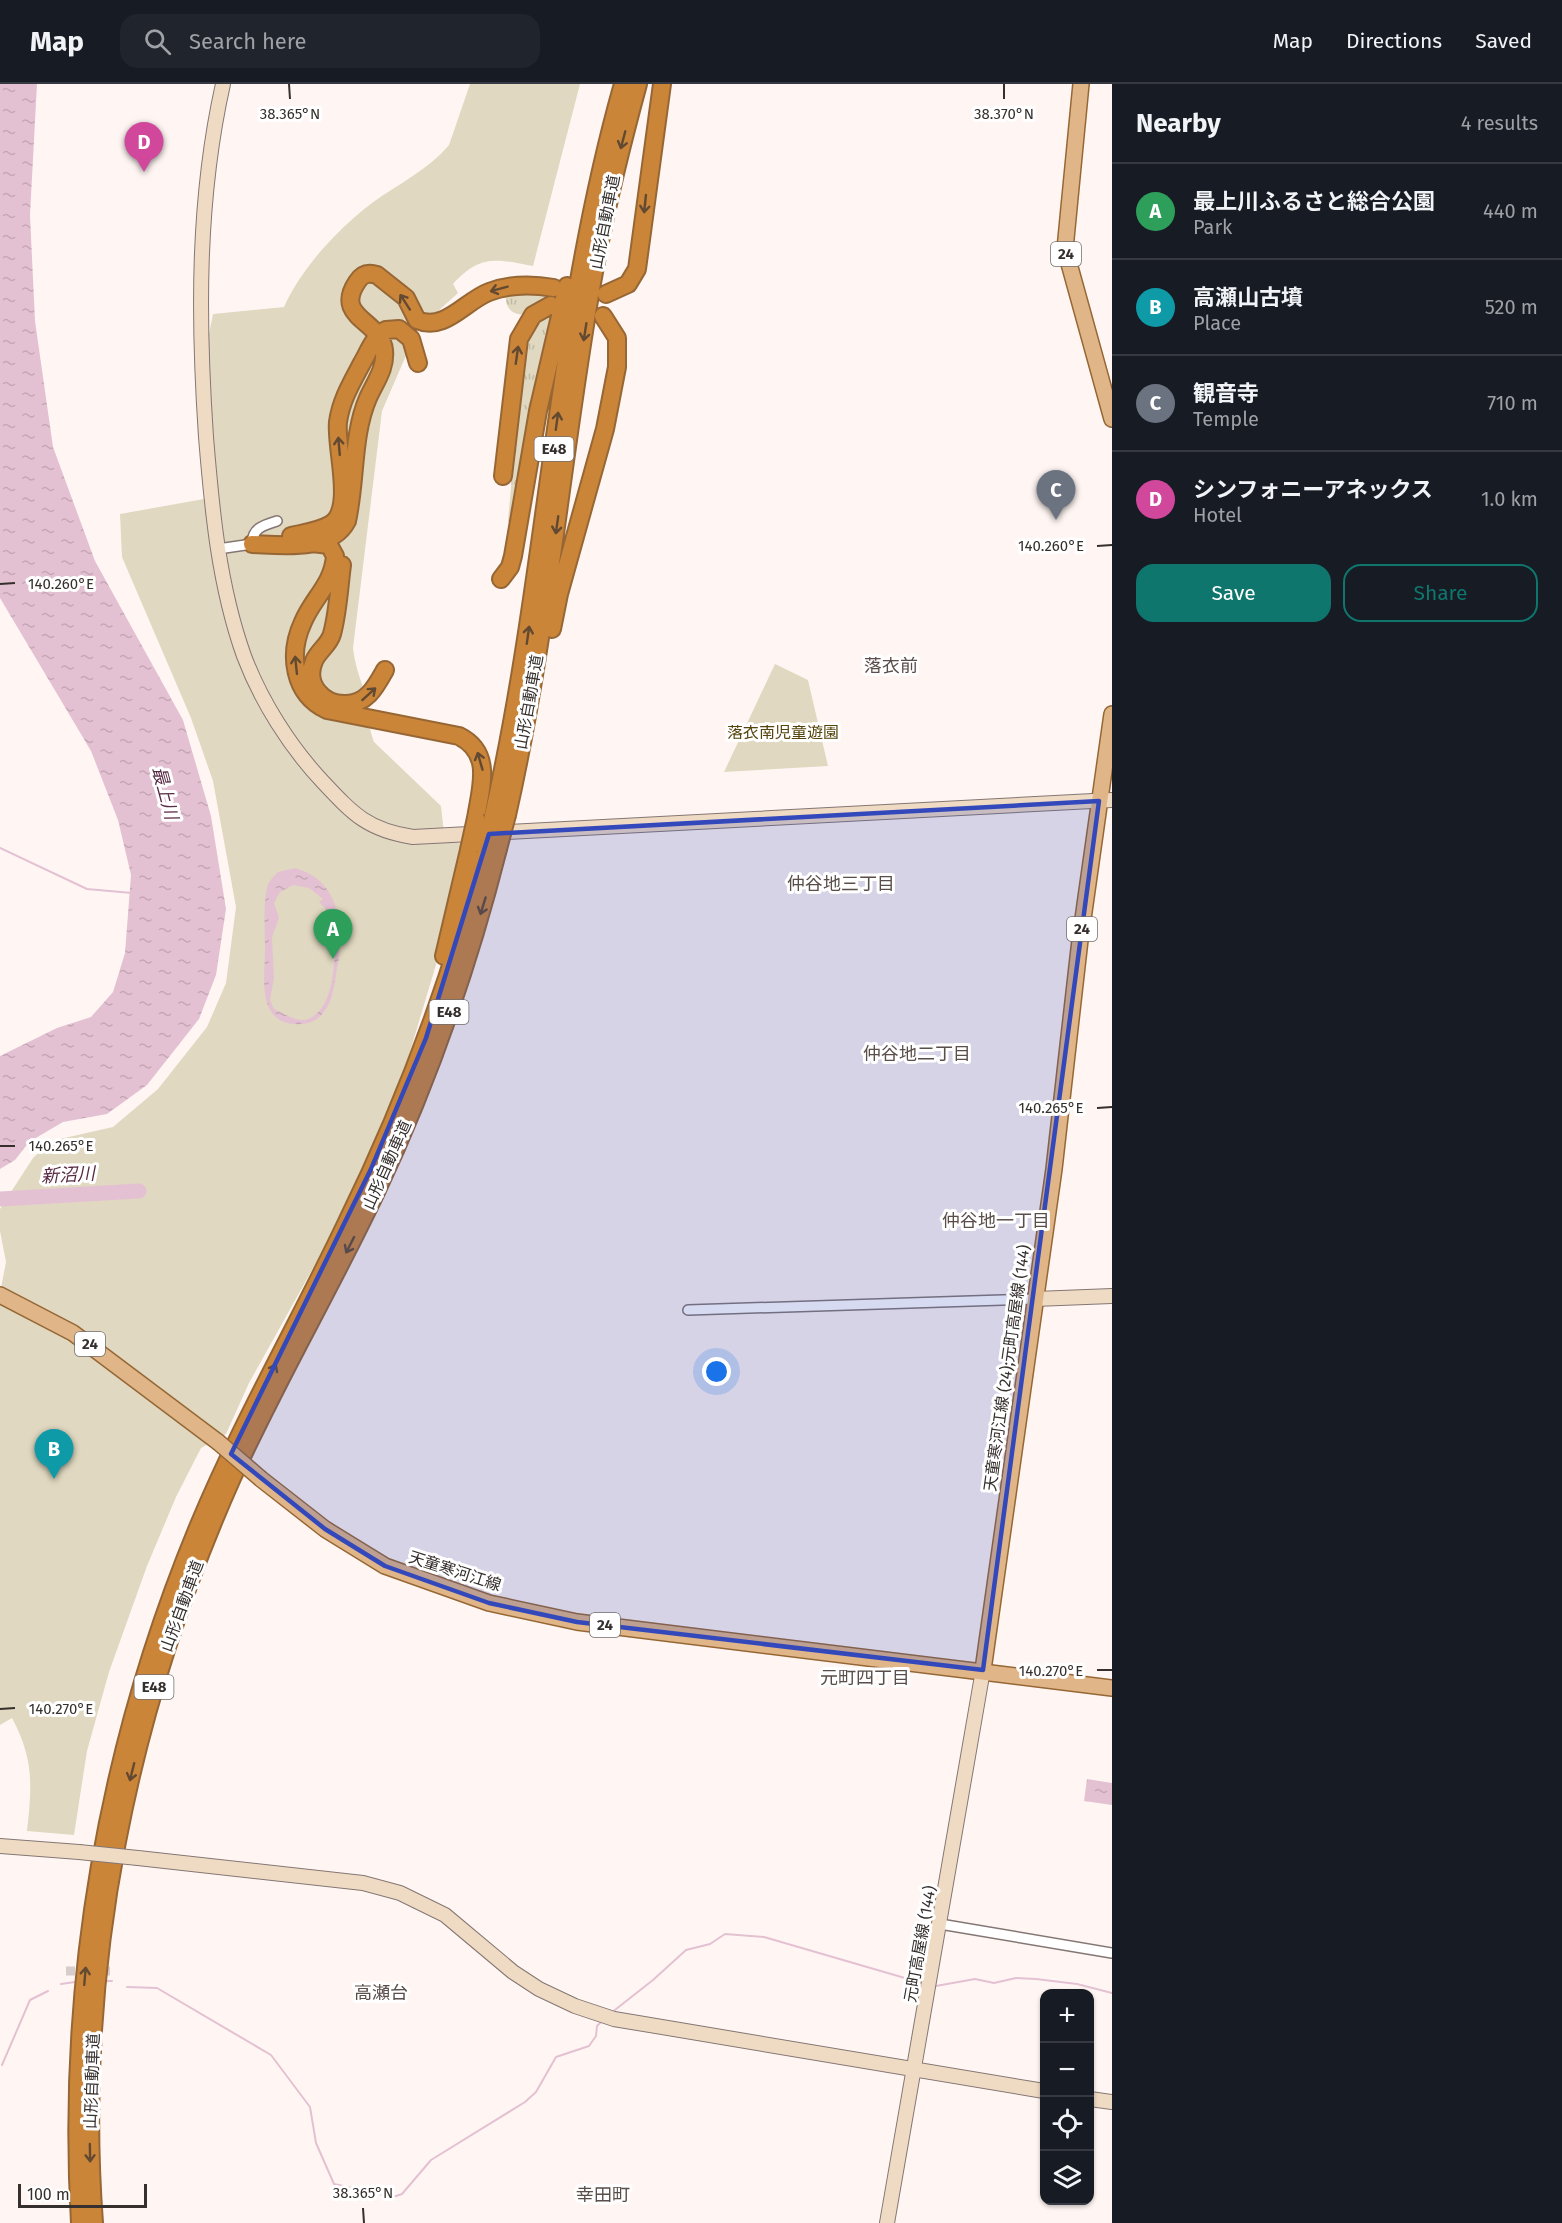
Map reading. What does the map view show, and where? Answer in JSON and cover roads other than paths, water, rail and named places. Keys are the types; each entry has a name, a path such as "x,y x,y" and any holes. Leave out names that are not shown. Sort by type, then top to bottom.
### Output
{"highway":[{"name":"山形自動車道","path":"379,1169 449,974 484,849 500,815 538,652 592,283 615,172 638,84"},
{"path":"606,294 628,284 637,269 662,84"},
{"name":"山形自動車道","path":"500,815 575,303 622,90"},
{"path":"501,579 510,567 513,556 538,411 579,236 607,129 622,90"},
{"path":"311,543 336,535 347,521 363,412 383,366 384,349 378,335 355,312 350,300 350,293 366,274 376,275 405,298 417,320 429,323 444,320 478,297 497,289 529,284 554,288"},
{"path":"503,476 519,339 533,315 551,305"},
{"path":"500,815 522,771 559,594 594,472 615,379 619,355 617,338 603,316"},
{"path":"294,536 329,526 338,517 343,500 338,432 340,411 347,391 378,335 393,329 405,333 414,346 418,363"},
{"path":"252,544 324,532 336,535 342,543 344,554 332,632 314,662 312,670 314,687 326,700 344,705 352,704 369,696 385,670"},
{"path":"252,544 329,545 335,556 330,580 303,621 296,641 297,672 303,691 317,705 327,710 459,736 468,740 478,753 483,769 476,818 484,849"},
{"name":"山形自動車道","path":"93,2223 90,2110 99,1959 111,1870 148,1707 186,1593 233,1477 438,1043 474,936 484,849"},
{"name":"山形自動車道","path":"80,2223 77,2111 86,1961 111,1800 135,1706 173,1589 200,1522 369,1192"}],"main road":[{"name":"24","path":"1080,84 1065,249 1112,419"},
{"name":"天童寒河江線 (24);元町高屋線 (144)","path":"983,1670 1105,800 1112,714"},
{"name":"天童寒河江線","path":"0,1295 73,1332 218,1442 325,1529 385,1566 489,1603 577,1622 983,1670 1112,1688"}],"street":[{"path":"223,84 204,209 200,285 200,351 218,549 227,596 245,657 289,740 311,769 361,820 394,834 413,837 1105,800"},
{"path":"218,549 252,544 255,531 277,521"},
{"path":"688,1310 1112,1296"},
{"name":"元町高屋線 (144)","path":"887,2223 983,1670"},
{"path":"0,1846 138,1858 363,1883 400,1893 445,1915 529,1983 575,2006 608,2017 1040,2090"},
{"path":"939,1924 1112,1953"},
{"path":"1094,2100 1112,2102"}],"water":[{"name":"最上川","path":"0,84 37,84 30,215 35,321 53,447 95,561 183,720 211,816 226,909 216,975 199,1019 147,1085 107,1114 63,1122 29,1142 15,1160 0,1169 0,1056 57,1028 91,1017 113,992 125,953 131,875 118,820 91,751 0,598"},
{"path":"295,868 311,875 323,884 332,897 337,911 340,943 332,995 323,1013 314,1021 307,1023 295,1024 283,1021 268,1007 265,996 266,894 269,883 278,872","holes":["293,885 309,888 323,899 319,902 330,916 333,927 334,959 333,975 324,1005 315,1015 301,1020 274,1009 270,1000 274,978 272,937 279,918 274,903 280,892"]},
{"path":"1087,1779 1112,1783 1112,1805 1084,1801"}],"waterway":[{"path":"0,848 87,889 132,893"},
{"name":"新沼川","path":"0,1199 139,1191"},
{"path":"611,2013 686,1950 710,1944 725,1934 764,1937 922,1983"},
{"path":"936,1986 975,1979 994,1983 1016,1978 1077,1984 1112,1993"},
{"path":"106,1981 112,1981"},
{"path":"61,1984 75,1982"},
{"path":"127,1987 157,1988 271,2055 310,2107 316,2143 334,2184 393,2197 402,2194 431,2160 525,2102 536,2092 556,2057 589,2046 596,2036 597,2026 602,2021"},
{"path":"2,2065 30,2000 48,1991"}],"tunnel":[{"path":"66,1971 110,1971"}],"place":[{"name":"シンフォニーアネックス","path":"144,172"},
{"name":"観音寺","path":"1056,520"},
{"name":"最上川ふるさと総合公園","path":"333,959"},
{"name":"高瀬山古墳","path":"54,1479"}],"district":[{"name":"落衣前","path":"891,666"},
{"name":"仲谷地三丁目","path":"841,884"},
{"name":"仲谷地二丁目","path":"917,1054"},
{"name":"仲谷地一丁目","path":"996,1221"},
{"name":"元町四丁目","path":"865,1678"},
{"name":"高瀬台","path":"381,1993"},
{"name":"幸田町","path":"603,2195"}],"park label":[{"name":"落衣南児童遊園","path":"783,732"}]}
